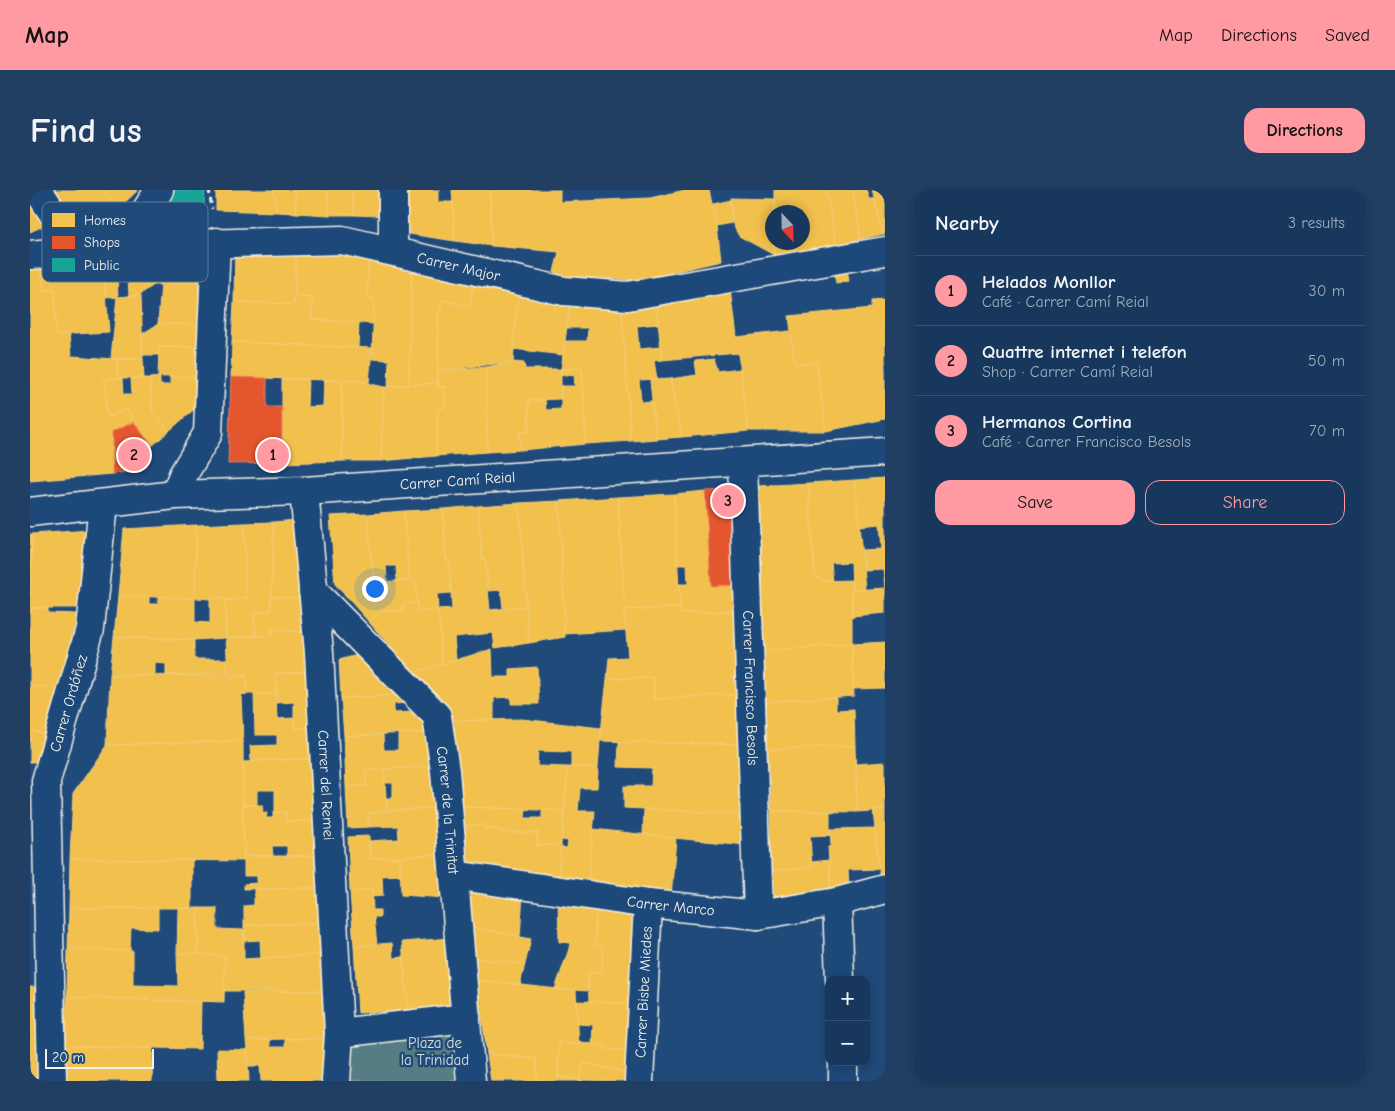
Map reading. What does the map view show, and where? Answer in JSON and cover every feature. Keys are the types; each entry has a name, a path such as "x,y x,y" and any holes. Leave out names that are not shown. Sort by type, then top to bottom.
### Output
{"street":[{"path":"38,190 46,202"},
{"path":"152,202 159,190"},
{"path":"393,190 393,250"},
{"name":"Carrer Major","path":"208,242 342,240 393,250 564,291 628,296 885,251"},
{"path":"175,495 183,475 208,433 216,242"},
{"name":"Carrer Camí Reial","path":"30,512 175,495 304,491 885,452"},
{"name":"Carrer Francisco Besols","path":"743,462 758,915"},
{"name":"Carrer del Remei","path":"304,491 319,652 338,1033 336,1081"},
{"name":"Carrer Ordóñez","path":"52,1081 40,962 38,781 90,629 104,504"},
{"name":"Carrer de la Trinitat","path":"313,591 436,716 445,771 471,1081"},
{"name":"Carrer Marco","path":"454,875 648,904 758,915 838,902 885,889"},
{"path":"838,902 840,976"},
{"name":"Carrer Bisbe Miedes","path":"639,1081 648,904"},
{"path":"338,1033 466,1018"},
{"path":"843,1066 843,1081"}],"green space":[{"name":"Plaza de la Trinidad","path":"466,1018 471,1081 336,1081 339,1033"}],"building: Homes":[{"path":"30,190 42,207 42,227 30,232"},
{"path":"53,190 103,190 112,202 61,202"},
{"path":"103,190 138,190 125,202 112,202"},
{"path":"216,190 274,190 276,212 216,210"},
{"path":"274,190 295,190 296,213 276,212"},
{"path":"295,190 328,190 329,215 296,213"},
{"path":"328,190 352,190 354,215 329,215"},
{"path":"352,190 380,190 381,216 354,215"},
{"path":"407,190 438,190 438,202 453,202 455,241 409,234"},
{"path":"452,190 490,190 492,246 455,241"},
{"path":"490,190 560,190 560,202 650,198 685,190 709,190 717,226 721,261 638,280 563,276 554,272 559,252 492,246"},
{"path":"775,190 826,190 836,245 810,249 810,205 775,205"},
{"path":"826,190 853,190 861,239 836,245"},
{"path":"853,190 866,190 869,199 874,199 883,234 861,239"},
{"path":"872,190 885,190 885,234 883,234"},
{"path":"731,198 775,199 775,205 765,205 765,250 774,250 774,255 739,236 733,225"},
{"path":"731,200 732,223 717,226 713,204"},
{"path":"235,246 296,248 294,304 234,302"},
{"path":"296,248 369,252 367,299 374,299 373,324 311,319 313,298 295,297"},
{"path":"774,250 805,250 774,255"},
{"path":"369,252 412,261 409,385 388,387 389,360 372,359 374,299 367,299"},
{"path":"41,259 43,290 55,290 56,335 69,335 71,356 116,359 119,378 104,379 108,417 127,408 134,422 112,432 112,474 30,481 30,262"},
{"path":"412,261 474,276 470,307 443,300 438,317 438,383 409,385"},
{"path":"846,262 849,281 836,283 833,264"},
{"path":"474,276 519,286 513,362 438,370 438,317 443,300 470,307"},
{"path":"729,281 736,337 790,331 795,364 817,362 826,431 748,431 738,353 662,360 655,294"},
{"path":"42,282 105,282 109,332 56,335 55,290 43,290"},
{"path":"105,282 117,282 118,297 106,298"},
{"path":"128,282 206,282 161,283 162,285 154,285 139,295 129,296"},
{"path":"206,282 206,325 158,324 161,283"},
{"path":"519,286 571,298 563,355 513,349"},
{"path":"655,294 658,324 637,326 639,349 660,347 662,360 654,361 657,379 639,380 641,402 652,401 656,439 631,441 621,300"},
{"path":"141,295 143,359 111,359 117,297"},
{"path":"295,297 313,298 311,319 359,323 358,348 232,342 234,302 294,304"},
{"path":"571,298 621,300 631,441 586,444 582,368 561,369 565,341 587,341 588,328 567,328"},
{"path":"885,300 885,419 826,431 817,362 795,364 789,316 872,308 872,301"},
{"path":"158,324 206,325 206,347 159,347 158,355 143,355 142,334"},
{"path":"232,342 372,348 369,383 358,381 231,377"},
{"path":"159,347 206,347 205,376 158,377"},
{"path":"116,359 143,359 144,378 119,378"},
{"path":"714,359 718,372 740,369 748,431 682,437 670,379 697,375 695,361"},
{"path":"513,362 524,363 525,369 561,369 561,399 529,400 529,431 519,432 521,450 487,452 486,367"},
{"path":"486,367 487,452 436,456 438,408 445,407 445,387 438,387 438,370"},
{"path":"582,368 586,444 521,450 519,432 529,431 529,400 545,400 546,410 561,409 561,386 575,386 574,375 561,375 561,369"},
{"path":"205,376 199,405 169,431 152,411 150,378 160,377 160,385 170,385 170,377"},
{"path":"123,378 124,394 132,394 131,378 150,378 152,411 169,431 152,446 134,422 127,408 108,417 104,379"},
{"path":"282,379 308,379 307,407 323,406 324,380 342,381 342,461 282,463"},
{"path":"670,379 682,437 656,439 650,380"},
{"path":"342,381 358,381 384,387 381,461 342,461"},
{"path":"438,383 438,387 445,387 445,407 438,408 436,456 381,461 384,387"},
{"path":"885,478 885,588 883,569 864,570 862,550 881,549 879,524 859,526 855,480"},
{"path":"855,480 865,589 852,590 851,562 831,563 833,581 824,581 815,576 808,483"},
{"path":"808,483 815,576 824,581 852,580 852,644 764,651 759,486"},
{"path":"705,491 711,586 741,585 742,610 680,614 678,584 688,584 687,565 677,565 674,494"},
{"path":"674,494 680,608 624,610 618,497"},
{"path":"618,497 626,630 565,634 559,501"},
{"path":"559,501 565,637 529,643 519,503"},
{"path":"519,503 526,606 503,609 501,590 489,591 485,559 482,559 478,506"},
{"path":"478,506 482,559 485,559 490,610 526,606 529,643 495,648 493,633 454,637 456,660 442,664 438,610 452,609 449,560 446,560 443,509"},
{"path":"443,509 446,560 449,560 451,593 437,594 438,610 417,611 415,580 409,581 404,511"},
{"path":"404,511 409,581 397,581 396,566 386,566 387,581 374,582 367,514"},
{"path":"367,514 374,582 415,580 417,603 403,604 403,611 383,611 369,622 335,584 330,516"},
{"path":"296,520 309,599 271,596 274,522"},
{"path":"274,522 271,611 254,612 256,636 226,638 225,598 246,598 244,523"},
{"path":"244,523 246,598 228,600 195,598 196,525"},
{"path":"196,525 195,598 118,596 124,529"},
{"path":"90,530 79,608 30,608 32,534"},
{"path":"30,534 32,534 30,598"},
{"path":"885,588 885,613 852,616 852,590"},
{"path":"118,596 149,597 149,604 158,604 158,597 195,598 195,622 210,623 210,598 225,598 226,638 194,640 114,637"},
{"path":"271,596 309,599 311,633 272,629 272,635 256,636 254,612 271,611"},
{"path":"417,603 417,611 438,610 442,664 413,673 369,622 383,611 403,611 403,604"},
{"path":"30,608 48,608 48,613 77,614 59,688 30,686"},
{"path":"680,608 680,614 742,610 743,694 654,699 654,678 607,679 609,658 628,657 624,610"},
{"path":"272,629 311,633 313,672 276,673 276,694 247,694 246,676 228,675 226,638 272,635"},
{"path":"114,637 194,640 194,659 227,659 228,675 166,675 166,664 155,663 155,675 110,675"},
{"path":"885,642 885,688 853,689 852,644"},
{"path":"852,644 854,696 766,702 764,651"},
{"path":"492,649 493,677 510,677 510,669 537,667 539,704 511,704 511,697 494,698 494,720 454,721 413,673"},
{"path":"361,654 398,695 341,698 339,660"},
{"path":"313,672 316,727 294,728 294,702 277,703 276,673"},
{"path":"110,675 246,676 247,694 241,695 243,741 107,745"},
{"path":"654,678 654,699 743,694 745,745 600,741 607,679"},
{"path":"30,686 59,688 48,735 30,730"},
{"path":"254,694 276,694 277,719 294,718 294,728 316,727 318,758 251,761 250,746 277,745 277,735 255,735"},
{"path":"398,695 406,703 394,704 394,713 413,712 432,732 344,736 341,698"},
{"path":"836,697 836,710 854,709 855,746 768,749 766,702"},
{"path":"522,719 601,728 598,768 571,767 571,752 538,751 537,766 568,767 564,811 460,807 454,721"},
{"path":"30,730 48,735 42,762 30,762"},
{"path":"432,732 435,766 365,770 366,786 346,787 344,736 383,735 384,750 398,750 398,734"},
{"path":"243,741 244,861 70,859 73,794 107,745"},
{"path":"619,742 745,745 747,814 624,808 624,786 651,786 652,768 618,767"},
{"path":"855,746 857,812 771,811 768,749"},
{"path":"318,758 318,821 285,821 286,812 275,813 275,790 257,790 257,805 243,805 243,762"},
{"path":"885,762 885,810 857,812 856,764"},
{"path":"435,766 439,807 387,811 386,798 393,798 393,783 385,783 384,769"},
{"path":"568,767 598,768 597,788 580,788 578,811 595,811 588,888 558,883 561,847 567,848 568,841 562,840"},
{"path":"384,769 387,811 368,813 369,827 348,828 346,787 366,786 365,770"},
{"path":"243,805 262,805 263,813 267,813 266,818 273,818 273,813 286,812 285,821 318,821 320,856 287,856 287,846 272,846 273,856 244,856"},
{"path":"439,807 444,854 370,859 369,841 399,839 398,826 369,827 368,813"},
{"path":"460,807 526,809 525,818 542,818 542,810 564,811 561,845 536,845 538,833 499,832 498,829 484,829 483,825 462,826"},
{"path":"644,809 747,814 746,845 643,835"},
{"path":"885,810 885,882 881,882 873,811"},
{"path":"771,811 830,812 830,835 810,836 812,868 772,871"},
{"path":"483,825 484,829 498,829 499,832 538,833 536,845 561,845 558,883 464,865 462,826"},
{"path":"875,828 879,869 848,870 849,889 831,892 828,847 831,846 830,829"},
{"path":"593,829 676,838 671,898 588,888"},
{"path":"369,836 370,859 400,857 401,875 382,876 383,896 372,897 372,890 350,892 348,837"},
{"path":"444,854 447,898 401,895 400,857"},
{"path":"244,856 320,856 322,888 244,889 244,884 257,883 257,876 244,876"},
{"path":"70,859 192,860 192,908 69,908"},
{"path":"829,860 831,892 774,903 772,871 812,868 812,862"},
{"path":"468,887 523,894 520,937 472,927"},
{"path":"322,888 324,923 244,925 244,906 254,905 254,889"},
{"path":"372,890 373,910 380,910 380,917 374,917 377,945 354,946 350,892"},
{"path":"558,899 596,905 595,946 603,947 602,972 588,973 588,991 555,989 571,943 559,942"},
{"path":"596,905 637,914 633,1003 589,1002 588,973 602,972 603,947 595,946"},
{"path":"69,908 158,908 158,929 131,928 130,951 68,949"},
{"path":"178,908 198,908 198,954 177,953"},
{"path":"198,908 217,908 217,929 244,930 244,959 325,954 327,991 224,991 225,956 198,954"},
{"path":"324,923 325,954 261,958 260,940 244,941 244,925"},
{"path":"472,927 531,939 525,964 474,958"},
{"path":"451,938 458,1007 408,1010 402,942"},
{"path":"392,943 393,958 403,957 408,1010 358,1013 354,946"},
{"path":"68,949 133,951 133,985 178,986 177,953 225,956 224,1002 67,997"},
{"path":"474,958 525,964 520,985 477,980"},
{"path":"477,980 576,991 579,1045 559,1042 558,1081 537,1081 536,1059 487,1054"},
{"path":"30,987 43,987 44,1037 30,1038"},
{"path":"327,991 330,1038 246,1040 243,992"},
{"path":"67,997 201,1002 200,1049 66,1046"},
{"path":"576,1001 633,1003 631,1051 605,1049 606,1047 592,1044 593,1025 578,1024"},
{"path":"44,1037 46,1081 30,1081 30,1038"},
{"path":"330,1038 331,1081 261,1081 260,1066 248,1066 246,1040 270,1040 270,1047 285,1047 285,1039"},
{"path":"578,1041 606,1047 605,1049 631,1051 630,1073 584,1063 579,1080 558,1076 559,1042 579,1045"},
{"path":"66,1046 153,1048 152,1081 64,1081"},
{"path":"217,1049 247,1050 249,1081 218,1081"},
{"path":"487,1054 536,1059 537,1081 491,1081"},
{"path":"584,1063 630,1073 629,1081 579,1080"},
{"path":"558,1076 579,1080 583,1081 558,1081"}],"building: Shops":[{"path":"231,377 267,378 267,407 282,407 282,463 228,464"},
{"path":"134,422 152,446 125,472 112,474 112,432"},
{"path":"736,490 741,585 711,586 705,491"}],"building: Public":[{"path":"168,190 205,190 204,202 165,202"}],"place":[{"name":"Quattre internet i telefon","path":"134,455"},
{"name":"Helados Monllor","path":"273,455"},
{"name":"Hermanos Cortina","path":"728,501"}]}
